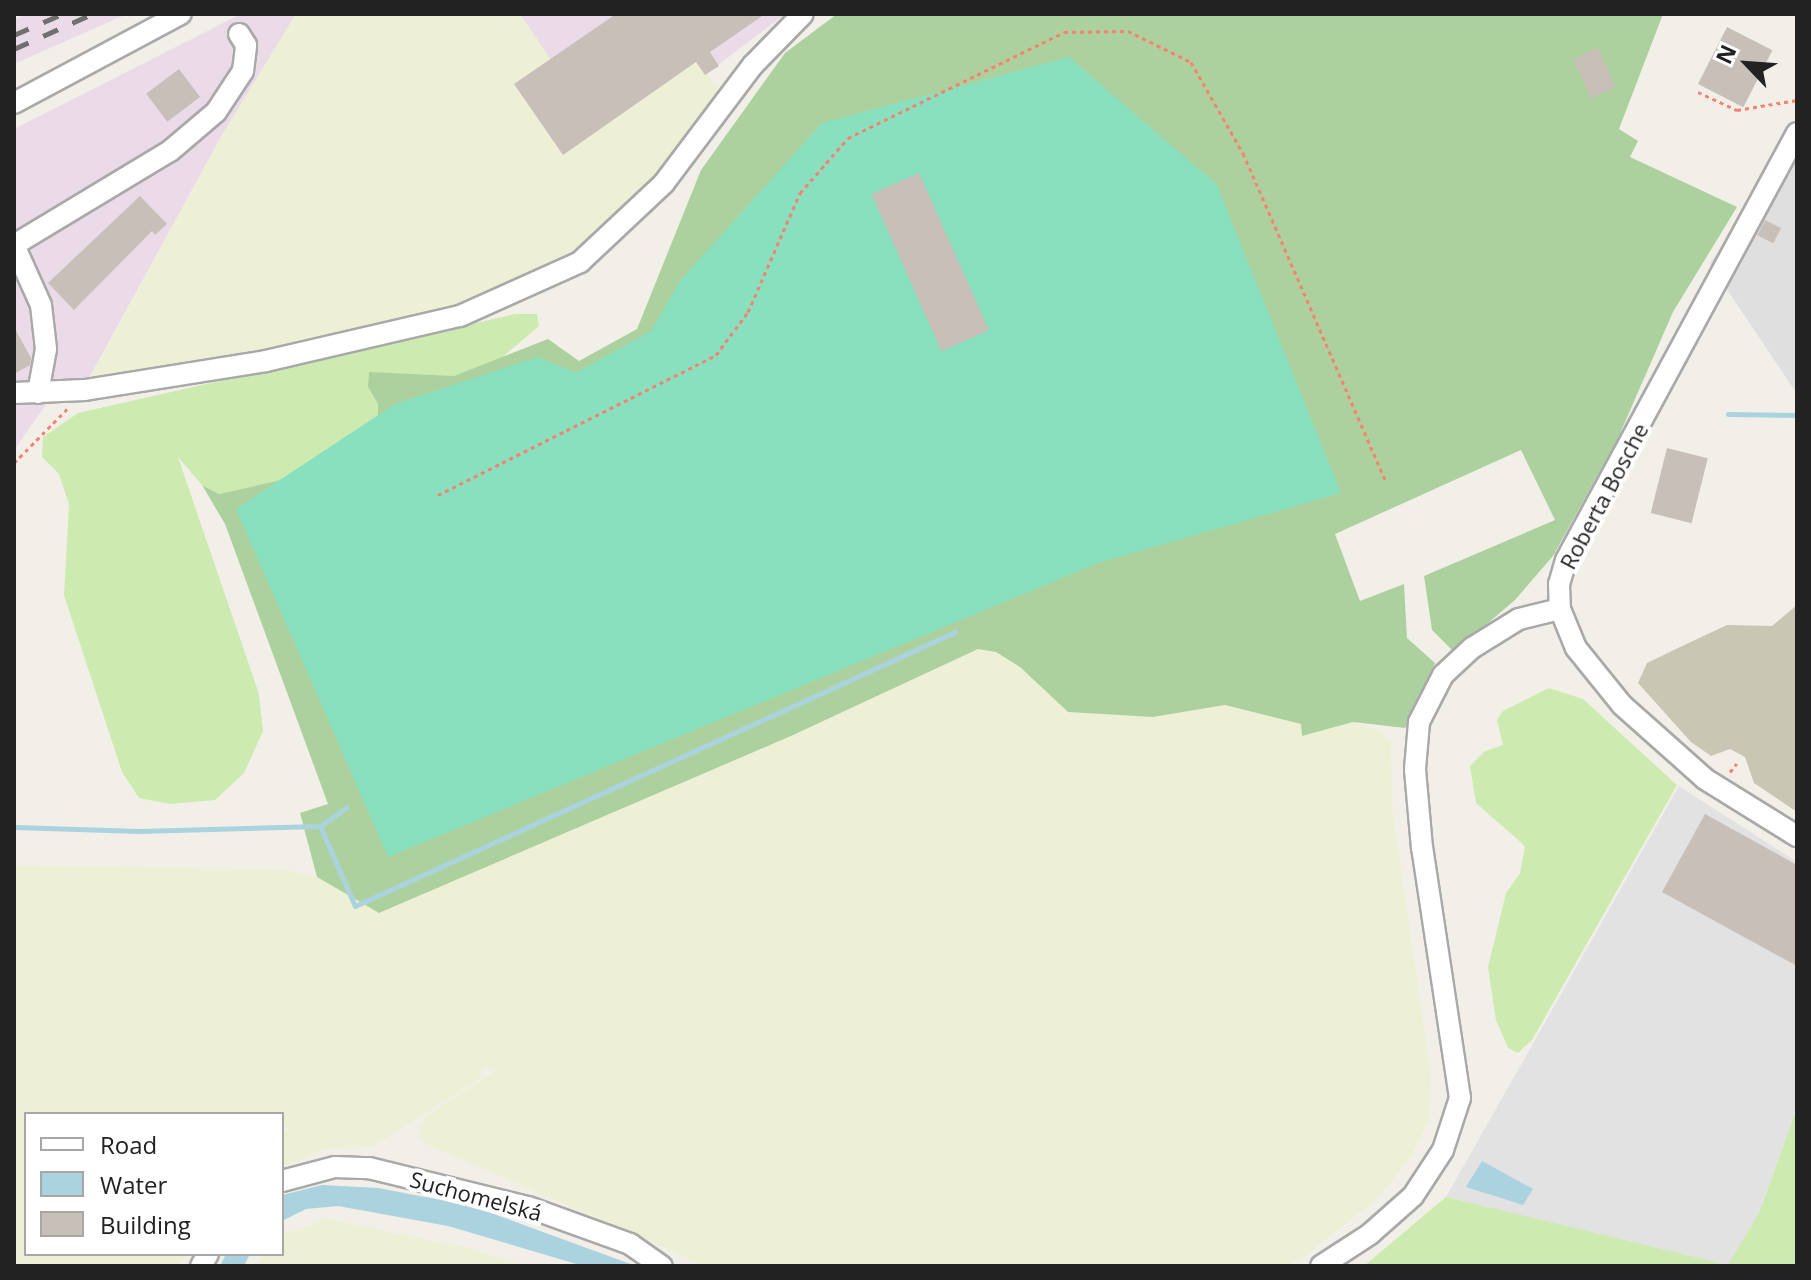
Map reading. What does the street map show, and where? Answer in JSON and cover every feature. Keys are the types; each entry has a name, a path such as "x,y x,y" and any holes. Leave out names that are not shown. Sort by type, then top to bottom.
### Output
{"street":[{"path":"14,103 181,14"},
{"path":"14,393 85,390 266,361 460,316 580,262 664,183 753,65 803,14"},
{"path":"38,393 46,349 41,305 14,245 170,151 216,112 243,71 246,45 239,34"},
{"name":"Roberta Bosche","path":"1797,133 1566,560 1559,584 1560,609 1576,648 1655,739 1705,779 1797,836"},
{"path":"1321,1266 1370,1234 1413,1196 1443,1150 1460,1098 1422,848 1415,769 1419,722 1443,675 1472,648 1519,619 1560,609"},
{"name":"Suchomelská","path":"284,1180 335,1167 369,1168 528,1207 630,1244 662,1266"}],"path":[{"path":"438,495 716,355 748,312 800,193 848,138 1064,32 1128,31 1191,62 1243,153 1385,480"},
{"path":"1698,92 1737,110 1797,100"},
{"path":"14,463 85,390"}],"shaded area":[{"path":"27,14 127,14 14,64 14,20"},
{"path":"241,14 296,14 221,137 89,378 48,402 14,450 14,129"},
{"path":"296,14 520,14 551,60 514,85 563,155 697,62 722,93 643,191 609,223 557,263 468,305 282,349 105,381 90,378 221,137"},
{"path":"520,14 785,14 705,75 696,62 563,155 514,84 550,59"},
{"path":"1797,130 1797,394 1710,264"},
{"path":"1797,605 1797,812 1754,783 1745,757 1730,749 1711,756 1691,742 1638,683 1647,663 1727,625 1772,626"},
{"path":"978,649 996,652 1020,667 1068,712 1153,717 1225,705 1302,724 1302,735 1353,722 1381,731 1391,743 1392,808 1431,1076 1429,1120 1410,1158 1379,1197 1305,1256 1286,1266 706,1266 420,1141 420,1126 426,1116 497,1070 485,1066 477,1081 373,1146 325,1149 284,1166 284,1132 289,1128 284,1127 284,1112 24,1112 24,1256 186,1256 177,1266 14,1266 14,865 287,870 317,877 379,913 791,736"},
{"path":"1679,786 1797,862 1797,1107 1759,1213 1728,1265 1446,1197"},
{"path":"327,1219 466,1248 524,1266 256,1266 262,1256 284,1256 284,1234"}],"green space":[{"path":"837,14 1663,14 1619,129 1638,141 1630,157 1737,207 1673,312 1618,438 1553,556 1515,600 1454,652 1432,630 1424,576 1555,520 1521,450 1335,534 1360,601 1404,584 1407,638 1435,663 1405,728 1353,722 1302,736 1301,724 1225,705 1153,717 1068,712 1020,667 996,652 978,649 791,736 379,913 317,877 300,813 328,804 225,524 202,485 219,494 303,475 378,417 378,404 368,387 369,372 454,376 548,339 579,361 637,329 701,170 785,53"},
{"path":"1069,57 1217,185 1341,493 1098,563 388,857 236,509 395,404 538,357 576,373 651,331 680,281 822,123"},
{"path":"515,314 537,314 539,326 499,360 454,376 402,378 368,387 378,404 378,417 303,475 219,494 202,485 178,457 259,694 263,731 244,773 215,800 170,804 139,798 122,772 64,595 69,504 59,474 42,457 43,437 78,413"},
{"path":"1549,688 1583,699 1677,785 1532,1040 1518,1053 1508,1048 1496,1020 1488,967 1506,893 1520,873 1525,846 1476,803 1470,766 1485,751 1503,745 1497,720 1503,711"},
{"path":"1797,1107 1797,1266 1364,1266 1446,1197 1584,1227 1759,1213"}],"water":[{"path":"1482,1161 1533,1189 1523,1205 1466,1187"},
{"path":"322,1185 378,1188 472,1206 636,1266 583,1266 448,1226 338,1206 306,1209 284,1220 284,1194"},
{"path":"225,1256 249,1256 244,1266 220,1266"}],"building":[{"path":"616,14 765,14 710,52 719,66 705,75 696,62 563,155 514,84"},
{"path":"1727,27 1772,50 1743,107 1698,84"},
{"path":"1598,48 1615,87 1591,98 1573,59"},
{"path":"179,69 200,97 167,122 146,94"},
{"path":"919,173 989,330 941,351 871,194"},
{"path":"140,196 167,224 155,235 152,231 74,310 48,283"},
{"path":"1765,220 1781,228 1773,243 1757,235"},
{"path":"14,327 31,358 30,365 14,374"},
{"path":"1667,448 1708,458 1692,523 1651,513"},
{"path":"1705,814 1797,865 1797,966 1662,892"}],"waterway":[{"path":"1728,414 1797,415"},
{"path":"14,827 140,831 320,826 355,906 955,632"},
{"path":"320,826 347,807"}],"railway":[{"path":"14,35 62,14"},
{"path":"14,49 92,14"}]}
